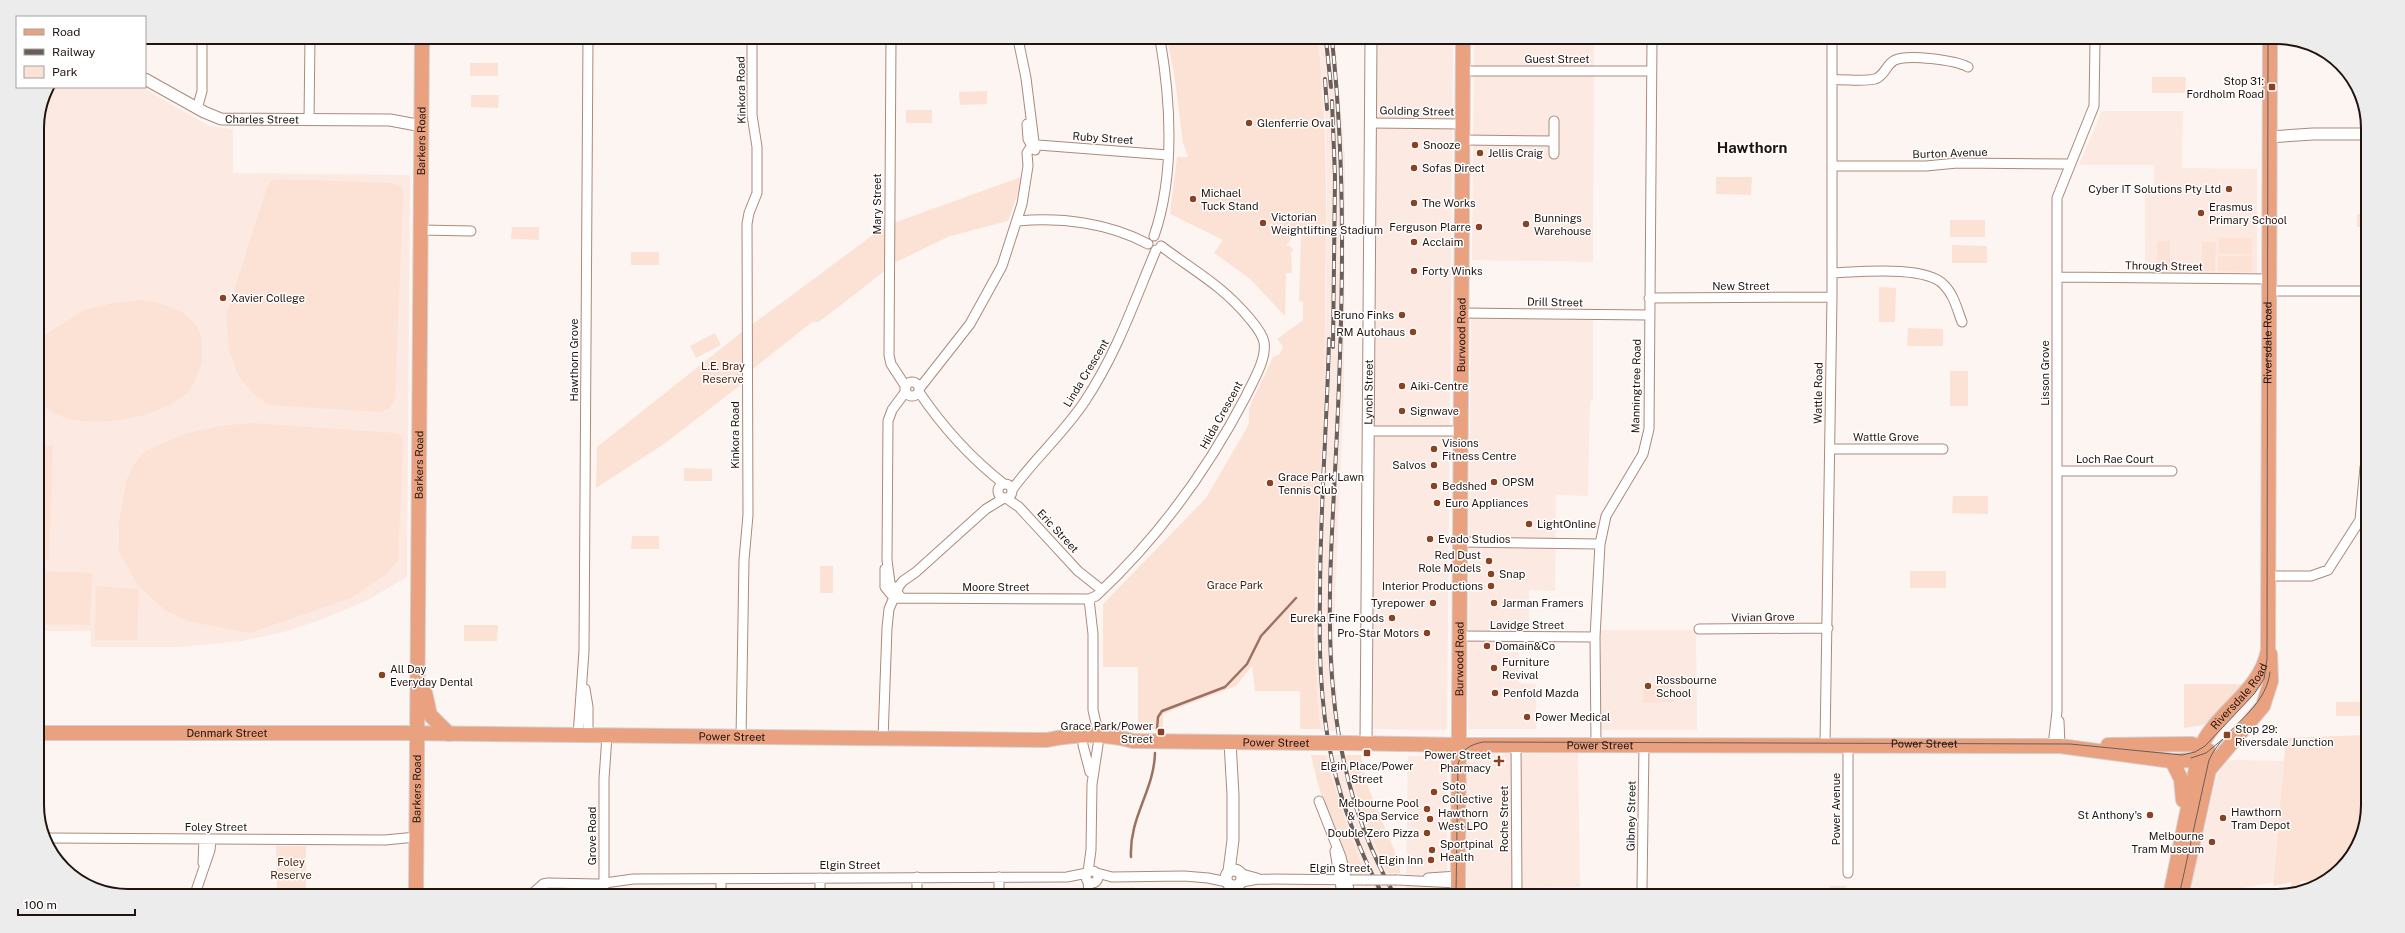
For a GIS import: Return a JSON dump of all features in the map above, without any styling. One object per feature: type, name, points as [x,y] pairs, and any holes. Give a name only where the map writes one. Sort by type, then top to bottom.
[{"type":"main road","name":"Barkers Road","points":[[416,889],[422,44]]},
{"type":"main road","name":"Burwood Road","points":[[1458,884],[1463,44]]},
{"type":"main road","name":"Riversdale Road","points":[[2183,889],[2210,767],[2263,706],[2271,681],[2269,643],[2270,44]]},
{"type":"main road","name":"Riversdale Road","points":[[2182,836],[2196,761],[2201,746],[2209,732],[2262,670],[2269,643]]},
{"type":"main road","points":[[418,661],[430,715],[449,734]]},
{"type":"main road","name":"Denmark Street","points":[[44,733],[418,734]]},
{"type":"main road","name":"Power Street","points":[[418,734],[1047,740],[1066,744],[1084,740],[1099,740],[1115,745],[1133,741],[1458,745],[1596,744],[2060,746],[2184,744],[2201,746]]},
{"type":"main road","name":"Power Street","points":[[2060,746],[2172,761],[2216,759]]},
{"type":"main road","points":[[2201,746],[2216,759]]},
{"type":"main road","points":[[2171,889],[2182,836],[2182,782],[2172,761]]},
{"type":"street","points":[[197,108],[202,91],[202,44]]},
{"type":"street","points":[[309,120],[310,44]]},
{"type":"street","name":"Hawthorn Grove","points":[[588,44],[583,682],[594,736]]},
{"type":"street","name":"Kinkora Road","points":[[741,738],[744,560],[748,515],[747,224],[749,213],[757,193],[758,156],[752,115],[752,44]]},
{"type":"street","name":"Mary Street","points":[[891,44],[889,356],[893,368],[912,389]]},
{"type":"street","points":[[886,739],[887,628],[889,609],[895,594],[884,581],[887,560],[888,421],[894,407],[935,367],[981,308],[1002,266],[1018,221],[1028,166],[1034,146],[1026,78],[1019,44]]},
{"type":"street","name":"Linda Crescent","points":[[895,594],[907,585],[916,572],[1024,474],[1062,432],[1101,376],[1123,333],[1148,271],[1160,218],[1168,155],[1167,92],[1161,44]]},
{"type":"street","name":"Lynch Street","points":[[1366,744],[1371,44]]},
{"type":"street","name":"Manningtree Road","points":[[1596,744],[1595,637],[1600,544],[1606,516],[1643,454],[1649,429],[1652,44]]},
{"type":"street","name":"Wattle Road","points":[[1824,745],[1828,628],[1832,297],[1832,44]]},
{"type":"street","name":"Lisson Grove","points":[[2060,746],[2060,725],[2057,712],[2057,198],[2094,106],[2095,44]]},
{"type":"street","points":[[1832,80],[1874,79],[1881,76],[1893,62],[1900,59],[1937,59],[1957,63],[1968,68]]},
{"type":"street","name":"Guest Street","points":[[1463,71],[1651,71]]},
{"type":"street","name":"Charles Street","points":[[146,80],[197,108],[221,119],[390,120],[409,117],[422,108]]},
{"type":"street","name":"Charles Street","points":[[390,120],[422,126]]},
{"type":"street","points":[[1554,121],[1554,154]]},
{"type":"street","name":"Golding Street","points":[[1371,123],[1462,124]]},
{"type":"street","points":[[2269,133],[2361,134]]},
{"type":"street","points":[[1462,140],[1554,141]]},
{"type":"street","name":"Ruby Street","points":[[1034,146],[1168,155]]},
{"type":"street","name":"Burton Avenue","points":[[1832,166],[1926,166],[1957,163],[2070,164]]},
{"type":"street","name":"Hilda Crescent","points":[[1018,221],[1088,224],[1133,236],[1155,244],[1216,284],[1240,307],[1262,337],[1264,346],[1262,358],[1234,418],[1197,480],[1157,534],[1095,595]]},
{"type":"street","points":[[421,230],[471,231]]},
{"type":"street","points":[[1832,273],[1910,273],[1934,278],[1945,286],[1951,294],[1962,322]]},
{"type":"street","name":"Through Street","points":[[2058,277],[2269,285],[2361,291]]},
{"type":"street","name":"New Street","points":[[1650,298],[1832,297]]},
{"type":"street","name":"Drill Street","points":[[1461,313],[1649,316]]},
{"type":"street","name":"Eric Street","points":[[912,389],[1078,571],[1095,595]]},
{"type":"street","points":[[1368,431],[1460,431]]},
{"type":"street","name":"Wattle Grove","points":[[1830,449],[1943,448]]},
{"type":"street","name":"Loch Rae Court","points":[[2057,471],[2172,471]]},
{"type":"street","points":[[2269,576],[2311,576],[2328,570],[2360,520],[2361,511]]},
{"type":"street","points":[[1460,542],[1600,544]]},
{"type":"street","name":"Moore Street","points":[[895,594],[1095,595]]},
{"type":"street","points":[[1092,784],[1084,740],[1090,727],[1093,710],[1095,595]]},
{"type":"street","name":"Vivian Grove","points":[[1699,629],[1828,628]]},
{"type":"street","name":"Lavidge Street","points":[[1459,636],[1595,637]]},
{"type":"street","points":[[1093,710],[1099,740],[1092,784],[1091,850],[1094,889]]},
{"type":"street","name":"Grove Road","points":[[594,736],[604,779],[604,884]]},
{"type":"street","points":[[1233,742],[1234,881]]},
{"type":"street","name":"Roche Street","points":[[1516,744],[1517,889]]},
{"type":"street","name":"Gibney Street","points":[[1642,889],[1644,745]]},
{"type":"street","name":"Power Avenue","points":[[1848,745],[1848,873]]},
{"type":"street","points":[[1320,801],[1334,842],[1341,857],[1342,889]]},
{"type":"street","name":"Foley Street","points":[[51,838],[416,840]]},
{"type":"street","points":[[197,889],[203,866],[210,850],[207,839]]},
{"type":"street","name":"Elgin Street","points":[[537,889],[543,884],[548,883],[604,884],[633,879],[1067,876],[1208,878],[1234,881],[1258,879],[1423,880],[1440,876],[1458,884]]},
{"type":"street","points":[[917,877],[917,889]]},
{"type":"street","points":[[999,877],[999,889]]},
{"type":"street","points":[[1090,889],[1092,877]]},
{"type":"street","points":[[820,878],[820,889]]},
{"type":"street","points":[[721,879],[721,889]]},
{"type":"street","points":[[1343,880],[1348,889]]},
{"type":"shaded area","points":[[1318,44],[1335,44],[1345,158],[1344,387],[1333,649],[1340,731],[1321,731],[1315,669],[1317,540],[1324,407],[1327,193],[1325,109]]},
{"type":"shaded area","points":[[1375,44],[1453,44],[1447,730],[1373,729]]},
{"type":"shaded area","points":[[1474,44],[1594,44],[1593,262],[1472,260]]},
{"type":"shaded area","name":"Xavier College","points":[[55,88],[144,88],[209,126],[233,129],[233,173],[410,175],[407,577],[368,600],[323,619],[284,632],[242,641],[180,647],[91,647],[90,631],[44,631],[44,128],[47,107],[50,96]]},
{"type":"shaded area","name":"Erasmus Primary School","points":[[2102,111],[2183,111],[2182,168],[2257,169],[2257,275],[2145,273],[2145,188],[2154,188],[2154,165],[2079,165]]},
{"type":"shaded area","points":[[1471,307],[1593,309],[1593,400],[1590,401],[1588,496],[1556,495],[1555,591],[1529,590],[1529,633],[1518,633],[1519,683],[1536,684],[1536,729],[1468,729]]},
{"type":"shaded area","name":"Rossbourne School","points":[[1600,630],[1696,630],[1697,730],[1600,730]]},
{"type":"shaded area","points":[[1474,752],[1578,753],[1580,887],[1467,889],[1466,763]]},
{"type":"shaded area","points":[[1325,755],[1346,755],[1362,812],[1387,873],[1365,874],[1346,823]]},
{"type":"shaded area","points":[[1408,756],[1447,756],[1447,889],[1407,889]]},
{"type":"shaded area","points":[[2231,760],[2284,761],[2273,882],[2239,889],[2190,889],[2217,776],[2222,767]]},
{"type":"shaded area","points":[[1373,886],[1395,886],[1396,889],[1374,889]]},
{"type":"green space","name":"Grace Park","points":[[1168,44],[1318,44],[1325,134],[1326,198],[1324,407],[1315,608],[1315,649],[1321,729],[1300,729],[1300,691],[1255,691],[1252,666],[1236,686],[1163,714],[1163,729],[1138,729],[1138,667],[1103,667],[1103,604],[1206,498],[1249,424],[1249,408],[1273,357],[1280,354],[1283,346],[1277,339],[1303,320],[1303,302],[1299,301],[1301,237],[1297,231],[1286,246],[1290,246],[1294,251],[1291,252],[1292,273],[1286,273],[1285,316],[1249,278],[1214,253],[1223,240],[1170,214],[1177,157],[1188,157],[1183,143],[1174,73]]},
{"type":"green space","points":[[470,63],[498,63],[498,76],[470,76]]},
{"type":"green space","points":[[2152,77],[2186,77],[2185,93],[2152,93]]},
{"type":"green space","points":[[987,91],[987,104],[960,105],[959,92]]},
{"type":"green space","points":[[471,95],[499,95],[498,108],[471,107]]},
{"type":"green space","points":[[906,110],[932,110],[932,123],[906,123]]},
{"type":"green space","name":"L.E. Bray Reserve","points":[[1024,176],[1008,221],[950,236],[896,262],[819,322],[812,322],[753,369],[742,384],[664,444],[596,488],[597,447],[742,332],[885,226]]},
{"type":"green space","points":[[1716,177],[1752,177],[1751,195],[1716,194]]},
{"type":"green space","points":[[275,179],[392,183],[401,186],[403,193],[395,398],[390,408],[380,412],[269,405],[256,396],[239,377],[229,349],[226,316],[265,193],[270,182]]},
{"type":"green space","points":[[2357,214],[2361,214],[2361,227],[2357,227]]},
{"type":"green space","points":[[1950,220],[1985,220],[1985,237],[1950,237]]},
{"type":"green space","points":[[512,227],[539,227],[539,240],[511,239]]},
{"type":"green space","points":[[2219,238],[2252,238],[2252,254],[2219,254]]},
{"type":"green space","points":[[2157,241],[2170,241],[2170,270],[2157,270]]},
{"type":"green space","points":[[2202,242],[2216,242],[2215,271],[2202,271]]},
{"type":"green space","points":[[1952,245],[1987,246],[1987,263],[1952,263]]},
{"type":"green space","points":[[631,252],[659,252],[659,265],[631,265]]},
{"type":"green space","points":[[2218,256],[2252,256],[2252,272],[2218,271]]},
{"type":"green space","points":[[1879,287],[1896,288],[1895,322],[1879,322]]},
{"type":"green space","points":[[141,300],[163,304],[183,313],[191,319],[197,327],[201,337],[202,357],[200,368],[191,389],[175,402],[162,409],[147,414],[114,421],[98,422],[65,418],[44,406],[44,336],[84,310],[114,303]]},
{"type":"green space","points":[[1908,328],[1943,329],[1943,346],[1907,346]]},
{"type":"green space","points":[[715,333],[721,345],[696,358],[690,346]]},
{"type":"green space","points":[[1950,371],[1968,371],[1968,406],[1950,406]]},
{"type":"green space","points":[[251,423],[396,433],[402,437],[403,445],[398,560],[385,575],[351,598],[250,633],[187,621],[165,610],[139,587],[119,551],[119,523],[127,479],[135,463],[146,451],[184,434],[220,426]]},
{"type":"green space","points":[[44,445],[53,445],[49,560],[44,560]]},
{"type":"green space","points":[[684,468],[712,469],[712,481],[684,481]]},
{"type":"green space","points":[[1953,496],[1988,496],[1988,514],[1952,513]]},
{"type":"green space","points":[[632,536],[659,536],[659,549],[631,549]]},
{"type":"green space","points":[[820,566],[833,566],[833,593],[820,593]]},
{"type":"green space","points":[[44,571],[92,573],[90,625],[44,624]]},
{"type":"green space","points":[[1910,571],[1946,571],[1946,588],[1910,588]]},
{"type":"green space","points":[[96,586],[139,589],[137,640],[95,640]]},
{"type":"green space","points":[[464,625],[498,625],[497,641],[464,641]]},
{"type":"green space","points":[[2184,684],[2243,684],[2204,725],[2184,728]]},
{"type":"green space","points":[[1643,685],[1674,685],[1674,702],[1643,703]]},
{"type":"green space","points":[[2336,702],[2361,702],[2361,716],[2336,716]]},
{"type":"green space","points":[[2361,735],[2361,810],[2357,832],[2344,856],[2332,868],[2310,882],[2301,881],[2299,886],[2291,887],[2291,882],[2273,886],[2286,738]]},
{"type":"green space","points":[[1311,755],[1325,755],[1346,823],[1365,874],[1356,874],[1348,862],[1334,833],[1318,785]]},
{"type":"green space","points":[[1346,755],[1361,755],[1366,782],[1400,864],[1400,873],[1387,873],[1362,812]]},
{"type":"green space","name":"Foley Reserve","points":[[276,846],[306,846],[306,889],[277,889]]},
{"type":"green space","points":[[1830,886],[1846,886],[1846,889],[1830,889]]},
{"type":"waterway","points":[[1157,729],[1158,717],[1162,711],[1225,687],[1247,664],[1261,636],[1296,598]]},
{"type":"waterway","points":[[1131,857],[1131,843],[1134,829],[1151,780],[1155,753]]},
{"type":"tram line","points":[[1456,889],[1458,764],[1467,748],[1483,742],[2070,744],[2182,755],[2195,752],[2205,746],[2254,694],[2264,679],[2267,659],[2268,44]]},
{"type":"tram line","points":[[2181,889],[2209,760],[2224,738],[2253,708],[2261,697],[2267,685],[2270,672]]},
{"type":"tram line","points":[[2191,758],[2206,753],[2223,739]]},
{"type":"railway","points":[[1326,44],[1331,87]]},
{"type":"railway","points":[[1332,44],[1340,137],[1342,284],[1331,551],[1331,668],[1337,725],[1349,782],[1367,838],[1392,889]]},
{"type":"railway","points":[[1325,79],[1327,109]]},
{"type":"railway","points":[[1332,101],[1335,177],[1333,347]]},
{"type":"railway","points":[[1329,339],[1320,564],[1322,696],[1331,755],[1345,809],[1358,844],[1380,889]]},
{"type":"place","name":"Stop 31: Fordholm Road","points":[[2272,87]]},
{"type":"place","name":"Glenferrie Oval","points":[[1249,123]]},
{"type":"place","name":"Snooze","points":[[1415,145]]},
{"type":"place","name":"Jellis Craig","points":[[1480,153]]},
{"type":"place","name":"Sofas Direct","points":[[1414,168]]},
{"type":"place","name":"Cyber IT Solutions Pty Ltd","points":[[2229,189]]},
{"type":"place","name":"Michael Tuck Stand","points":[[1193,199]]},
{"type":"place","name":"The Works","points":[[1414,203]]},
{"type":"place","name":"Erasmus Primary School","points":[[2201,213]]},
{"type":"place","name":"Victorian Weightlifting Stadium","points":[[1263,223]]},
{"type":"place","name":"Bunnings Warehouse","points":[[1526,224]]},
{"type":"place","name":"Ferguson Plarre","points":[[1479,227]]},
{"type":"place","name":"Acclaim","points":[[1414,242]]},
{"type":"place","name":"Forty Winks","points":[[1414,271]]},
{"type":"place","name":"Xavier College","points":[[223,298]]},
{"type":"place","name":"Bruno Finks","points":[[1402,315]]},
{"type":"place","name":"RM Autohaus","points":[[1413,332]]},
{"type":"place","name":"Aiki-Centre","points":[[1402,386]]},
{"type":"place","name":"Signwave","points":[[1402,411]]},
{"type":"place","name":"Visions Fitness Centre","points":[[1434,449]]},
{"type":"place","name":"Salvos","points":[[1434,465]]},
{"type":"place","name":"OPSM","points":[[1494,482]]},
{"type":"place","name":"Grace Park Lawn Tennis Club","points":[[1270,483]]},
{"type":"place","name":"Bedshed","points":[[1434,486]]},
{"type":"place","name":"Euro Appliances","points":[[1437,503]]},
{"type":"place","name":"LightOnline","points":[[1529,524]]},
{"type":"place","name":"Evado Studios","points":[[1430,539]]},
{"type":"place","name":"Red Dust Role Models","points":[[1489,561]]},
{"type":"place","name":"Snap","points":[[1491,574]]},
{"type":"place","name":"Interior Productions","points":[[1491,586]]},
{"type":"place","name":"Tyrepower","points":[[1433,603]]},
{"type":"place","name":"Jarman Framers","points":[[1494,603]]},
{"type":"place","name":"Eureka Fine Foods","points":[[1392,618]]},
{"type":"place","name":"Pro-Star Motors","points":[[1427,633]]},
{"type":"place","name":"Domain&Co","points":[[1487,646]]},
{"type":"place","name":"Furniture Revival","points":[[1494,668]]},
{"type":"place","name":"All Day Everyday Dental","points":[[382,675]]},
{"type":"place","name":"Rossbourne School","points":[[1648,686]]},
{"type":"place","name":"Penfold Mazda","points":[[1495,693]]},
{"type":"place","name":"Power Medical","points":[[1527,717]]},
{"type":"place","name":"Grace Park/Power Street","points":[[1161,732]]},
{"type":"place","name":"Stop 29: Riversdale Junction","points":[[2227,735]]},
{"type":"place","name":"Elgin Place/Power Street","points":[[1367,753]]},
{"type":"place","name":"Power Street Pharmacy","points":[[1499,761]]},
{"type":"place","name":"Soto Collective","points":[[1434,792]]},
{"type":"place","name":"Melbourne Pool & Spa Service","points":[[1427,809]]},
{"type":"place","name":"St Anthony's","points":[[2150,815]]},
{"type":"place","name":"Hawthorn Tram Depot","points":[[2223,818]]},
{"type":"place","name":"Hawthorn West LPO","points":[[1430,819]]},
{"type":"place","name":"Double Zero Pizza","points":[[1427,833]]},
{"type":"place","name":"Melbourne Tram Museum","points":[[2212,842]]},
{"type":"place","name":"Sportpinal Health","points":[[1432,850]]},
{"type":"place","name":"Elgin Inn","points":[[1431,860]]},
{"type":"district","name":"Hawthorn","points":[[1752,147]]}]
